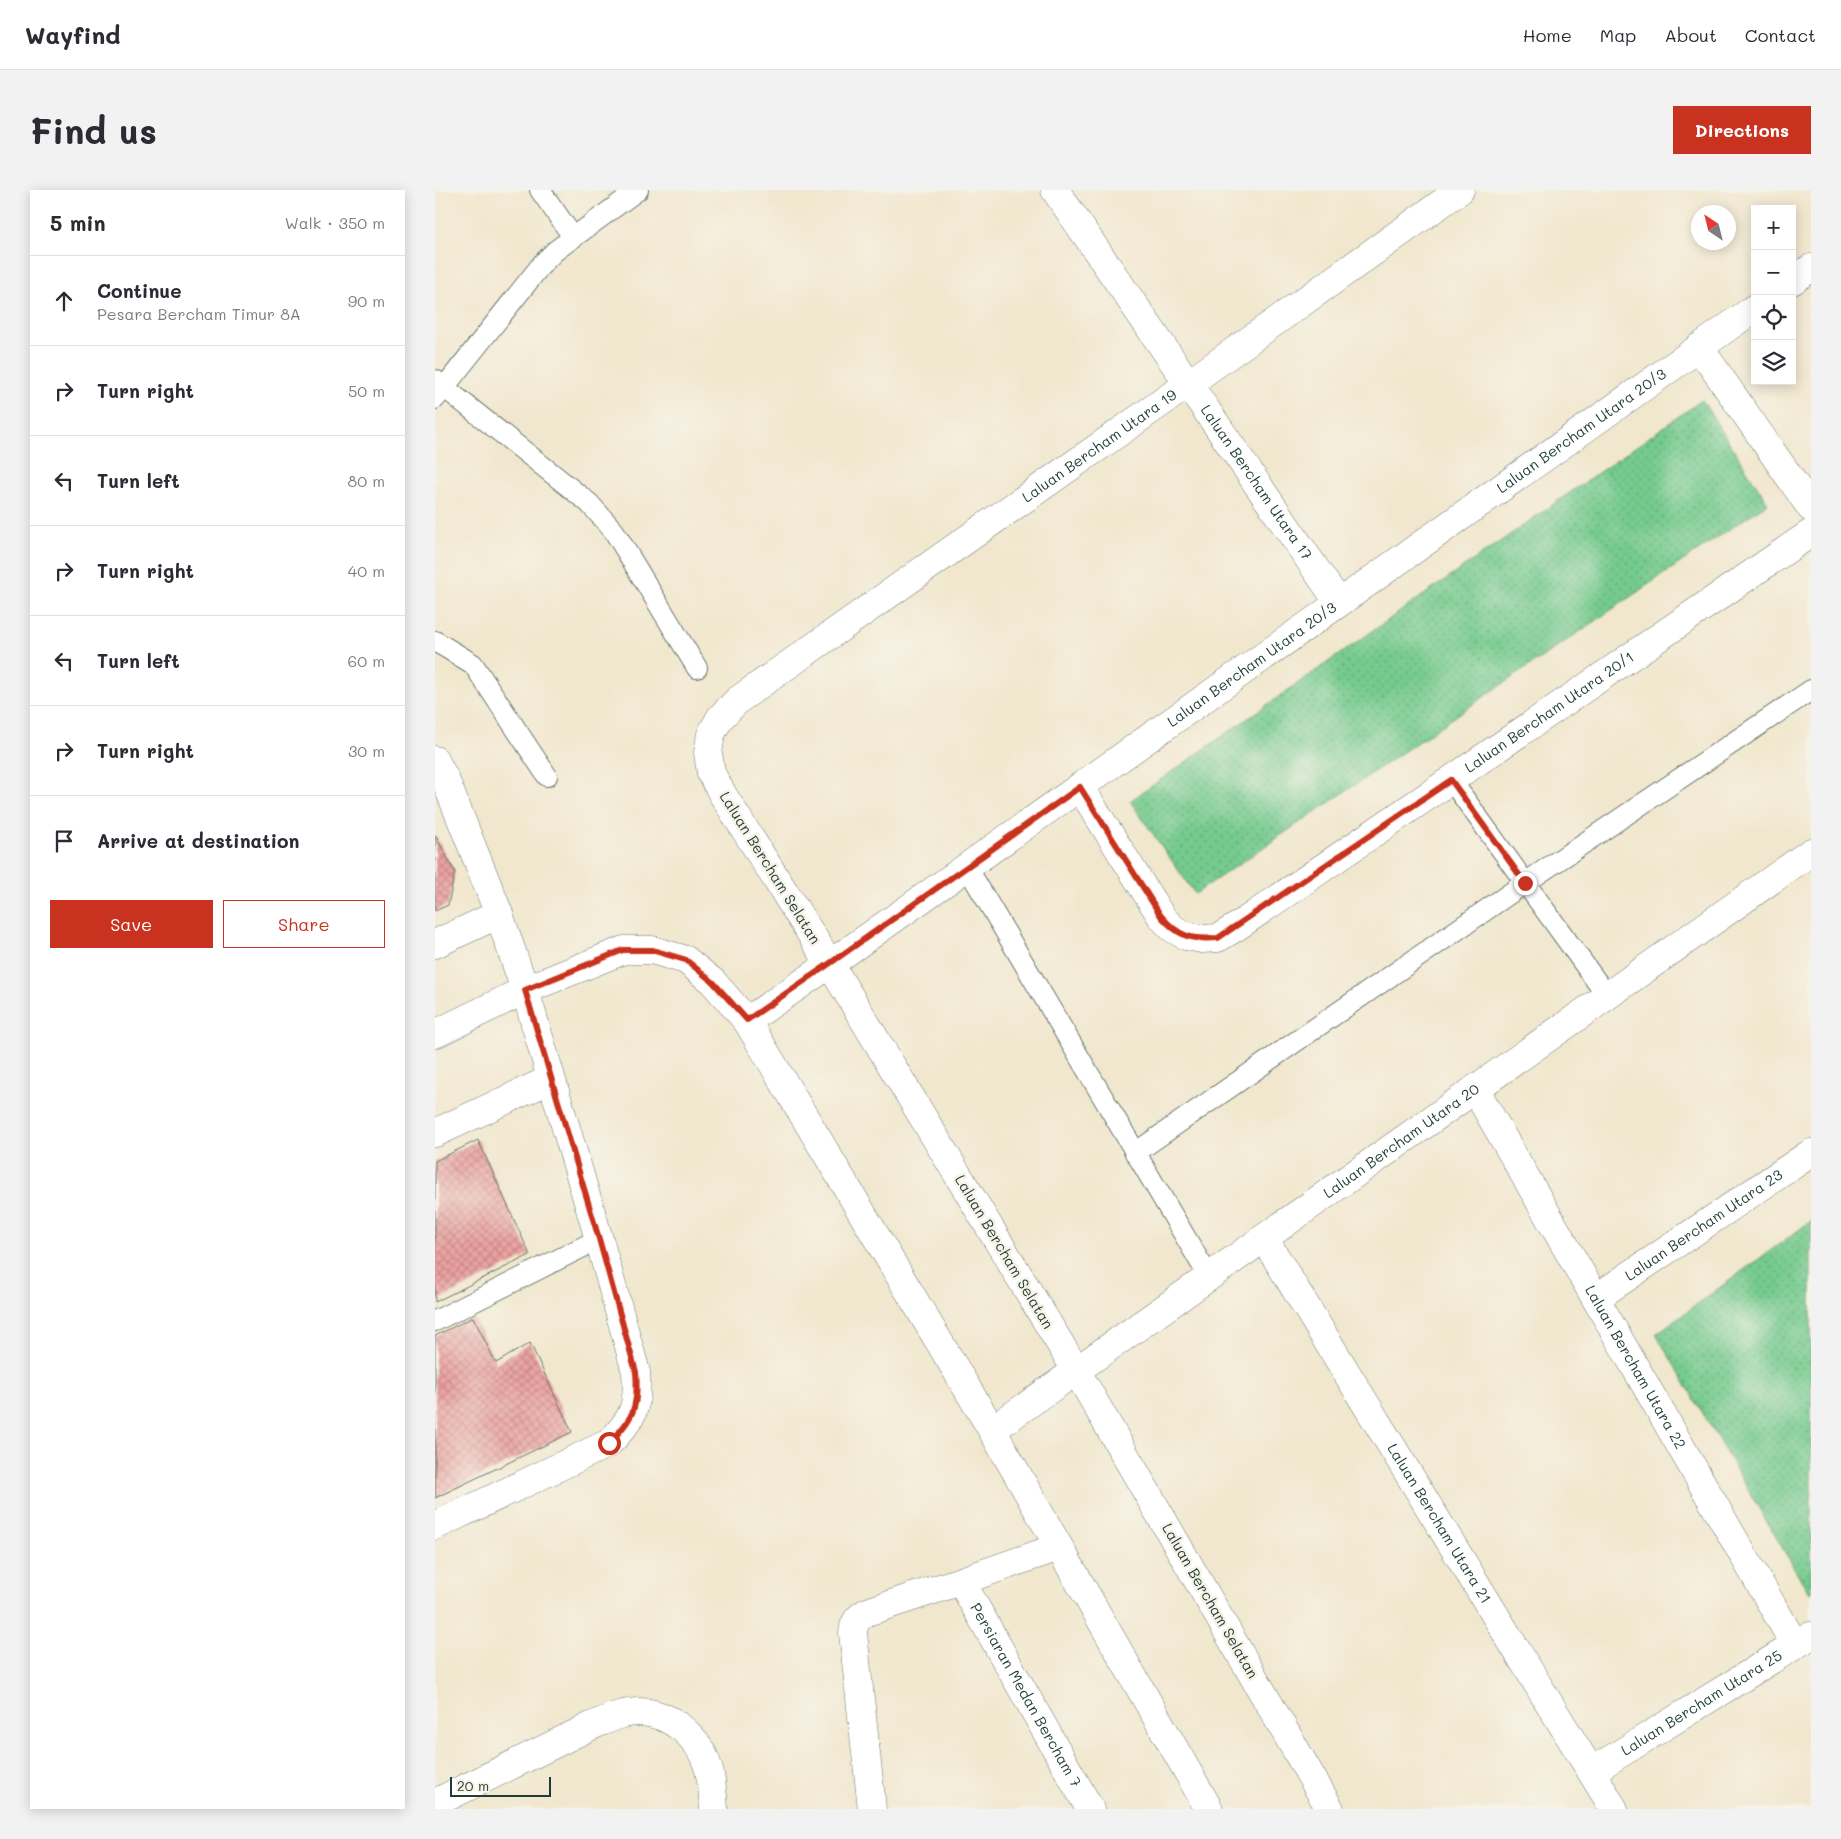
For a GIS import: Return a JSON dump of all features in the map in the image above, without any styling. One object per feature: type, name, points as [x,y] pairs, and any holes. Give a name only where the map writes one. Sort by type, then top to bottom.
[{"type":"street","name":"Laluan Bercham Utara 17","points":[[1055,190],[1339,603]]},
{"type":"street","name":"Laluan Bercham Utara 19","points":[[739,700],[1460,190]]},
{"type":"street","points":[[1796,278],[1811,268]]},
{"type":"street","name":"Laluan Bercham Utara 20/3","points":[[747,1020],[967,867],[1751,311]]},
{"type":"street","points":[[1699,347],[1811,508]]},
{"type":"street","name":"Laluan Bercham Utara 20/1","points":[[1080,787],[1161,916],[1172,928],[1186,936],[1202,939],[1218,938],[1811,532]]},
{"type":"street","name":"Laluan Bercham Selatan","points":[[739,700],[719,718],[711,734],[708,753],[711,773],[1076,1370],[1331,1809]]},
{"type":"street","points":[[435,760],[445,779],[499,914],[525,990],[599,1239],[636,1372],[638,1392],[634,1410],[625,1427],[609,1443],[435,1526]]},
{"type":"street","name":"Laluan Bercham Utara 20","points":[[992,1430],[1811,852]]},
{"type":"street","points":[[435,944],[499,914]]},
{"type":"street","points":[[435,1034],[525,990],[623,950],[652,950],[686,960],[713,982],[747,1020],[992,1430],[1209,1809]]},
{"type":"street","points":[[435,1134],[551,1079]]},
{"type":"street","name":"Laluan Bercham Utara 22","points":[[1475,1089],[1596,1298],[1803,1640]]},
{"type":"street","name":"Laluan Bercham Utara 23","points":[[1596,1298],[1811,1153]]},
{"type":"street","name":"Laluan Bercham Utara 21","points":[[1264,1238],[1614,1809]]},
{"type":"street","points":[[872,1809],[853,1633],[854,1624],[859,1616],[1059,1547]]},
{"type":"street","name":"Persiaran Medan Bercham 7","points":[[961,1581],[1090,1809]]},
{"type":"street","name":"Laluan Bercham Utara 25","points":[[1592,1771],[1803,1640]]},
{"type":"street","points":[[435,1803],[591,1726],[618,1715],[639,1712],[666,1718],[681,1727],[693,1739],[703,1754],[708,1768],[714,1809]]},
{"type":"lane","points":[[540,190],[573,237]]},
{"type":"lane","points":[[638,190],[555,251],[542,264],[438,389],[589,503],[614,531],[697,668]]},
{"type":"lane","points":[[435,641],[473,664],[547,776]]},
{"type":"lane","points":[[1135,1153],[1525,883],[1811,690]]},
{"type":"lane","points":[[1451,780],[1607,996]]},
{"type":"lane","points":[[967,867],[1209,1276]]},
{"type":"lane","points":[[435,1321],[599,1239]]},
{"type":"green space","points":[[1702,400],[1768,503],[1195,894],[1130,801]]},
{"type":"green space","points":[[1811,1221],[1811,1592],[1809,1593],[1656,1334]]},
{"type":"building","points":[[435,835],[455,872],[448,905],[435,911]]},
{"type":"building","points":[[478,1140],[530,1255],[435,1302],[435,1161]]},
{"type":"building","points":[[473,1317],[496,1363],[530,1343],[572,1432],[435,1498],[435,1336]]},
{"type":"route","points":[[609,1443],[625,1427],[634,1410],[638,1392],[636,1372],[599,1239],[525,990],[623,950],[652,950],[686,960],[713,982],[747,1020],[1080,787],[1161,916],[1172,928],[1186,936],[1202,939],[1218,938],[1451,780],[1525,883]]}]
